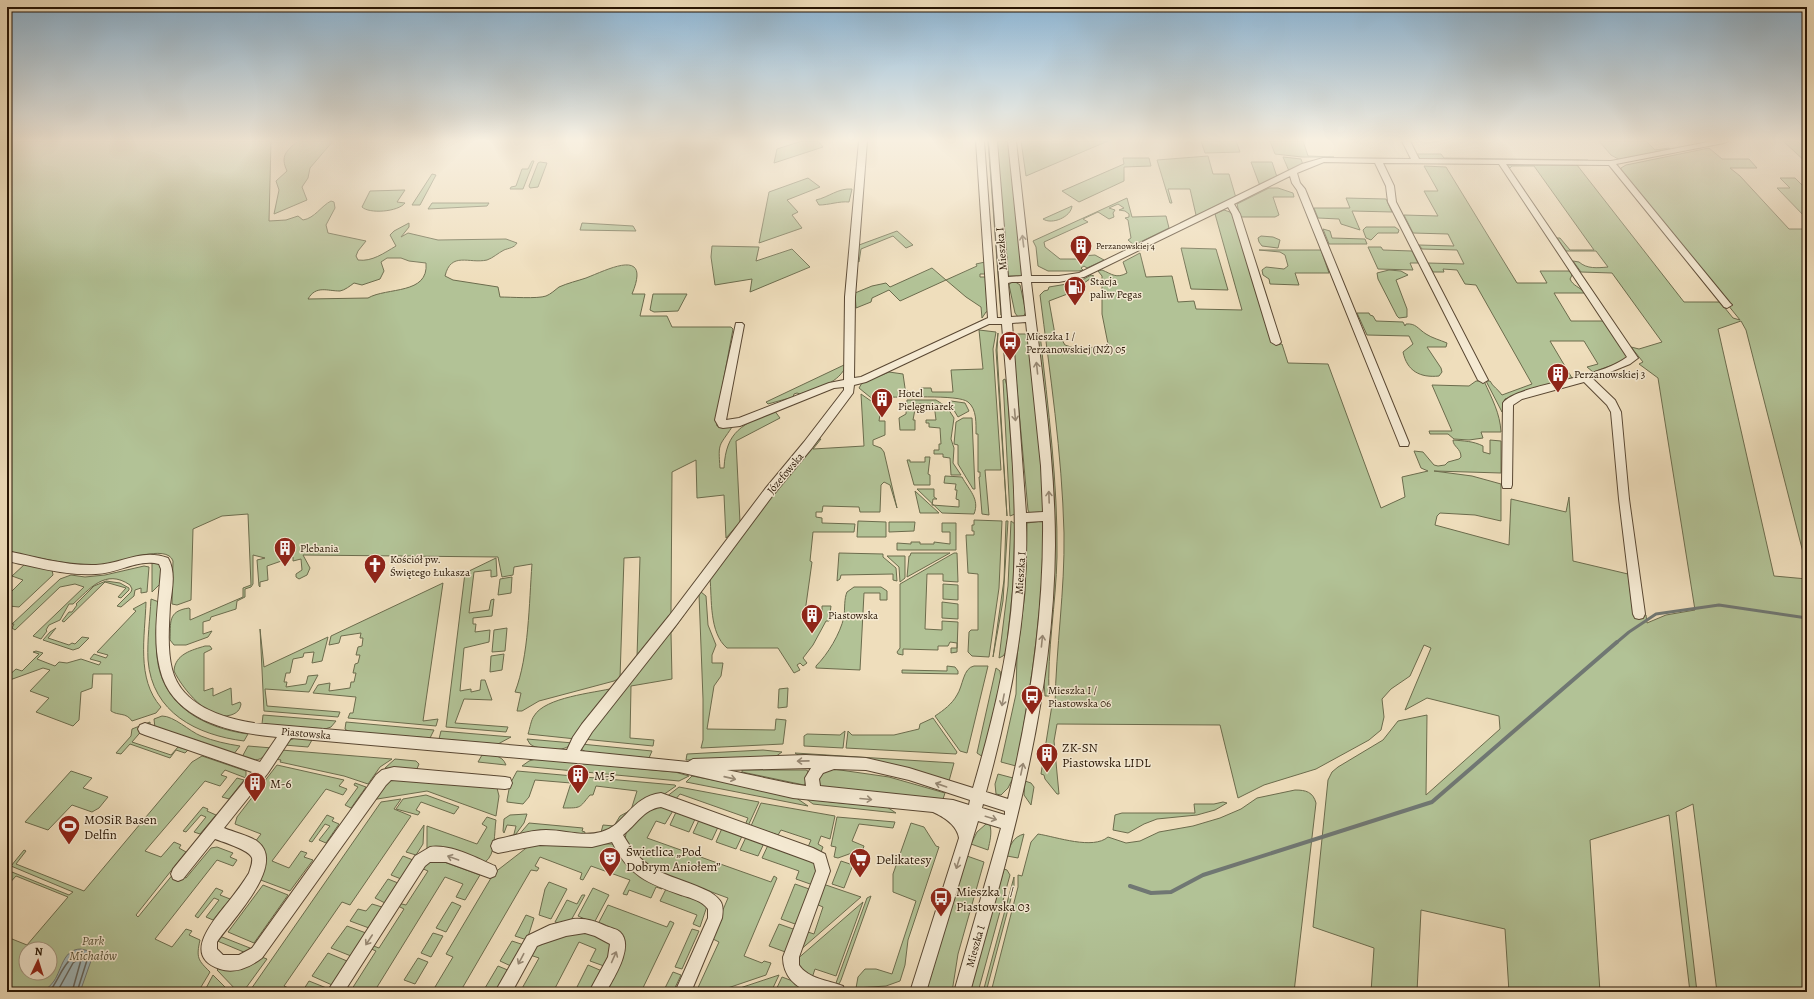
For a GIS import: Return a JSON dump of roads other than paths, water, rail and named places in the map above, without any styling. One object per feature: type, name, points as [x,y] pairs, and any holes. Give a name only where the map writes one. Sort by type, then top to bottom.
[{"type":"street","name":"Józefowska","points":[[571,756],[578,741],[587,728],[673,620],[769,492],[808,445],[847,394],[850,382],[850,297],[859,188]]},
{"type":"street","points":[[983,188],[993,320]]},
{"type":"street","name":"Mieszka I","points":[[918,992],[974,812],[1001,709],[1010,662],[1018,597],[1022,518],[1020,480],[996,188]]},
{"type":"street","name":"Mieszka I","points":[[962,992],[1009,823],[1028,739],[1040,664],[1048,578],[1049,514],[1046,466],[1017,188]]},
{"type":"street","points":[[1004,282],[1011,279],[1065,279],[1082,275],[1263,188]]},
{"type":"street","points":[[1299,188],[1304,196],[1404,443]]},
{"type":"street","points":[[1390,188],[1392,202],[1483,380]]},
{"type":"street","points":[[1507,485],[1508,403],[1519,396],[1586,378],[1628,362],[1633,358],[1632,354],[1518,188]]},
{"type":"street","points":[[1631,188],[1727,305]]},
{"type":"street","points":[[1230,204],[1236,214],[1276,342]]},
{"type":"street","points":[[739,325],[720,416],[720,420],[723,424],[740,422],[833,385],[863,380],[971,328],[993,320],[1024,320],[1031,317]]},
{"type":"street","points":[[1586,378],[1611,403],[1616,412],[1624,499],[1639,614]]},
{"type":"street","points":[[1022,518],[1042,517],[1049,514]]},
{"type":"street","name":"Piastowska","points":[[7,556],[67,567],[100,570],[151,558],[164,560],[167,569],[164,651],[167,671],[173,686],[183,698],[192,707],[217,721],[243,727],[288,732],[679,766],[786,790],[827,796],[953,807],[1009,823]]},
{"type":"street","points":[[145,729],[263,769]]},
{"type":"street","points":[[178,874],[263,769],[288,732]]},
{"type":"street","name":"Piastowska","points":[[679,766],[787,761],[842,761],[882,767],[1013,807]]},
{"type":"street","name":"Piastowska","points":[[827,796],[814,790],[812,782],[814,774],[816,770],[824,765],[842,761]]},
{"type":"street","points":[[213,831],[253,847],[261,857],[260,866],[254,879],[215,930],[210,942],[209,952],[214,958],[235,964],[249,959],[257,953],[381,780],[387,775],[394,773],[505,783]]},
{"type":"street","points":[[498,846],[547,837],[594,841],[606,838],[615,833],[647,803],[654,800],[661,800],[817,856],[822,863],[822,875],[791,957],[790,967],[794,974],[800,978],[837,992]]},
{"type":"street","name":"Piastowska","points":[[932,805],[948,812],[955,818],[965,832],[966,839]]},
{"type":"street","points":[[615,833],[623,848],[643,872],[653,878],[709,899],[716,907],[715,918],[683,992]]},
{"type":"street","points":[[335,992],[420,861],[426,856],[443,854],[490,871]]},
{"type":"street","points":[[503,992],[531,942],[543,936],[577,926],[584,926],[610,934],[618,942],[616,955],[597,992]]},
{"type":"water","points":[[81,949],[89,951],[92,954],[92,958],[80,992],[43,992],[54,981],[58,981],[58,974],[64,960],[70,952]]},
{"type":"waterway","points":[[1616,643],[1629,632],[1656,614],[1719,605],[1807,618]]},
{"type":"waterway","points":[[1130,886],[1151,893],[1171,892],[1203,875],[1432,802],[1617,642]]},
{"type":"place","name":"Perzanowskiej 4","points":[[1081,266]]},
{"type":"place","name":"Stacja paliw Pegas","points":[[1075,306]]},
{"type":"place","name":"Mieszka I / Perzanowskiej (NŻ) 05","points":[[1010,362]]},
{"type":"place","name":"Perzanowskiej 3","points":[[1558,394]]},
{"type":"place","name":"Hotel Pielęgniarek","points":[[882,418]]},
{"type":"place","name":"Plebania","points":[[285,568]]},
{"type":"place","name":"Kościół pw. Świętego Łukasza","points":[[375,584]]},
{"type":"place","name":"Piastowska","points":[[812,634]]},
{"type":"place","name":"Mieszka I / Piastowska 06","points":[[1032,716]]},
{"type":"place","name":"ZK-SN Piastowska LIDL","points":[[1047,774]]},
{"type":"place","name":"M-5","points":[[578,794]]},
{"type":"place","name":"M-6","points":[[255,802]]},
{"type":"place","name":"MOSiR Basen Delfin","points":[[69,846]]},
{"type":"place","name":"Świetlica „Pod Dobrym Aniołem”","points":[[610,878]]},
{"type":"place","name":"Delikatesy","points":[[860,878]]},
{"type":"place","name":"Mieszka I / Piastowska 03","points":[[941,918]]},
{"type":"park label","name":"Park Michałów","points":[[93,948]]}]
